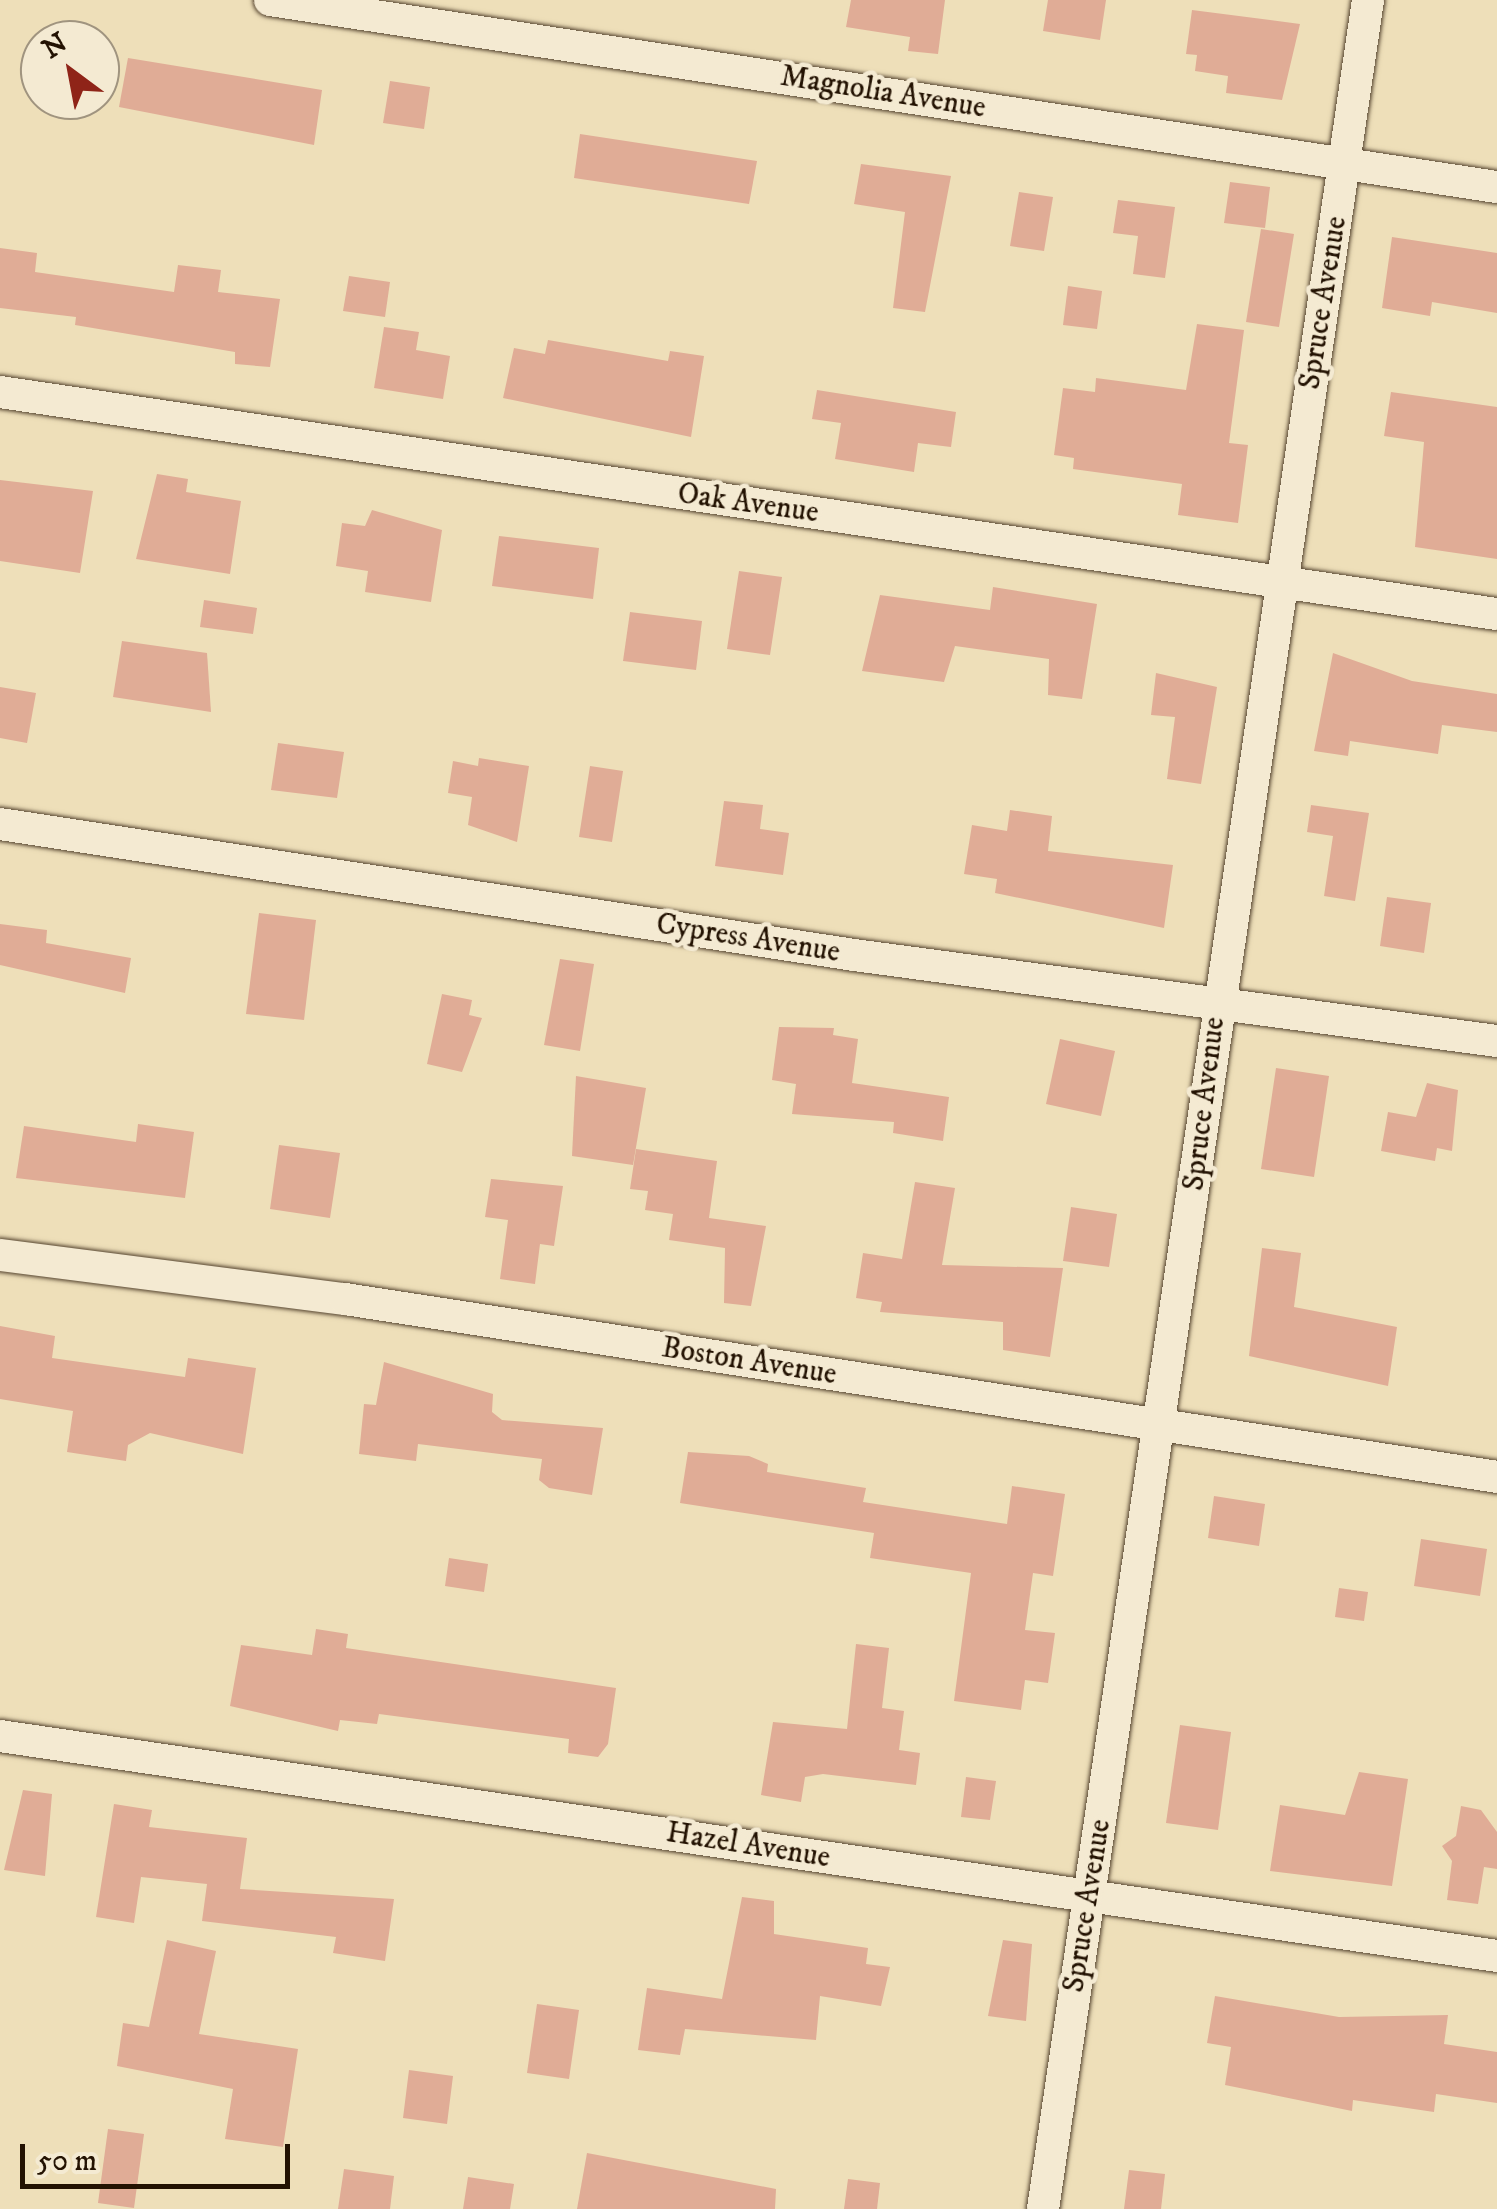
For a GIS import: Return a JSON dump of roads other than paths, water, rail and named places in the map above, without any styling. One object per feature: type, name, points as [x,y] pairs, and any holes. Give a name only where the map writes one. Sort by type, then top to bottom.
[{"type":"street","name":"Magnolia Avenue","points":[[270,0],[1497,187]]},
{"type":"street","name":"Spruce Avenue","points":[[1043,2209],[1159,1430],[1216,1005],[1368,0]]},
{"type":"street","name":"Oak Avenue","points":[[0,392],[1497,614]]},
{"type":"street","name":"Cypress Avenue","points":[[0,824],[1216,1005],[1497,1041]]},
{"type":"street","name":"Boston Avenue","points":[[0,1256],[345,1299],[1159,1430],[1497,1477]]},
{"type":"street","name":"Hazel Avenue","points":[[0,1736],[1088,1900],[1497,1956]]}]
